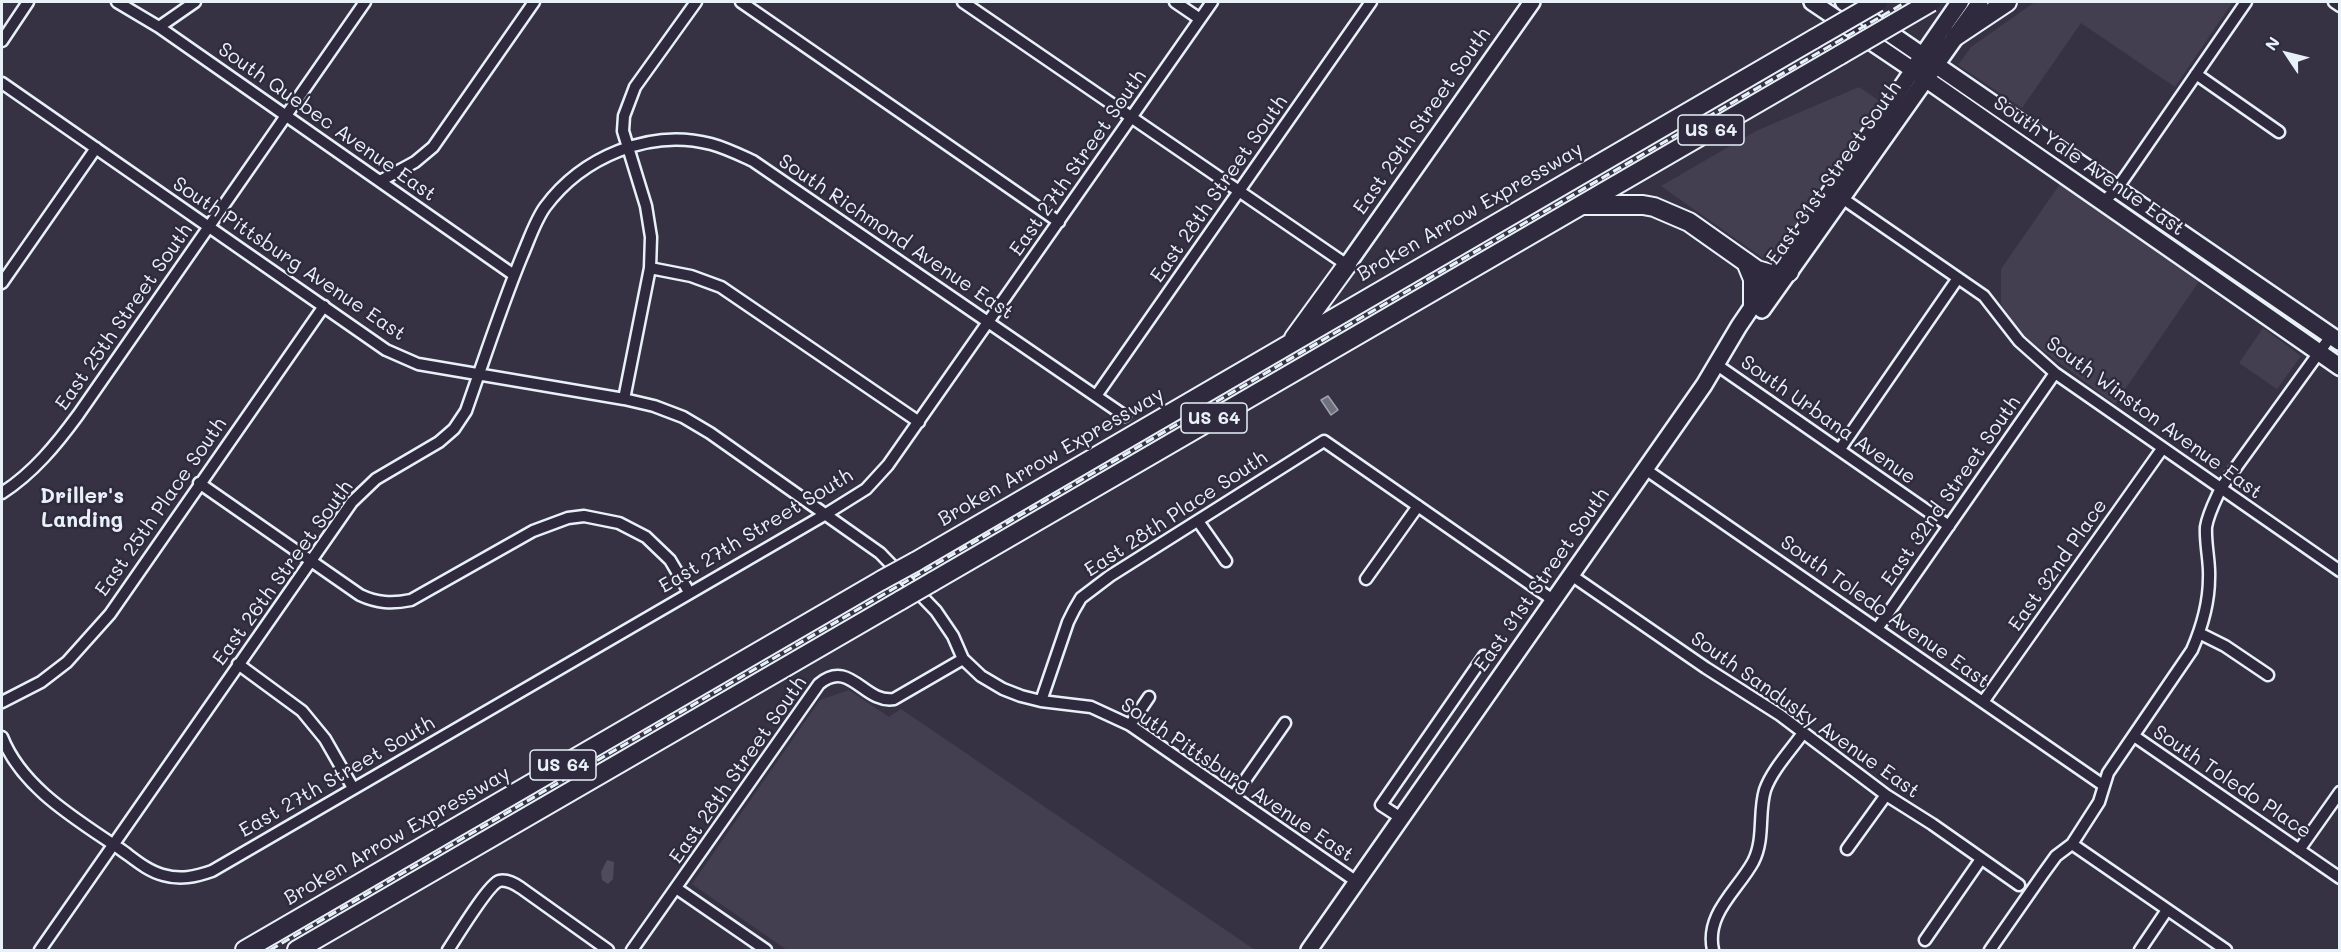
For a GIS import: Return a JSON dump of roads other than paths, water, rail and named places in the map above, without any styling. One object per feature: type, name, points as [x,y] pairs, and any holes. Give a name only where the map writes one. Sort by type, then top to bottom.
[{"type":"highway","name":"Broken Arrow Expressway","points":[[245,951],[1878,2]]},
{"type":"highway","name":"US 64","points":[[297,951],[1931,2]]},
{"type":"highway","points":[[1956,36],[2007,2]]},
{"type":"highway","points":[[1582,206],[1644,205],[1666,211],[1689,222],[1764,273],[1782,273]]},
{"type":"highway","points":[[1746,262],[1752,276],[1753,305]]},
{"type":"highway","points":[[1291,342],[1347,265]]},
{"type":"main road","name":"East 29th Street South","points":[[1347,265],[1532,2]]},
{"type":"main road","name":"South Yale Avenue East","points":[[1812,2],[1924,67],[2116,190],[2335,339]]},
{"type":"main road","name":"South Yale Avenue East","points":[[1844,2],[1924,67],[2103,202],[2340,367]]},
{"type":"main road","name":"East 31st Street South","points":[[1309,951],[1717,365],[1753,305],[1782,273],[1842,198],[1924,67],[1960,2]]},
{"type":"main road","name":"East 31st Street South","points":[[1717,365],[1747,331],[1782,273],[1924,67],[1956,36],[1980,2]]},
{"type":"street","points":[[2,41],[25,6],[40,2]]},
{"type":"street","name":"South Quebec Avenue East","points":[[117,2],[159,27],[514,275]]},
{"type":"street","points":[[159,27],[195,2]]},
{"type":"street","name":"East 25th Street South","points":[[2,494],[26,475],[59,440],[365,2]]},
{"type":"street","points":[[380,181],[415,162],[433,147],[534,2]]},
{"type":"street","points":[[624,399],[650,268],[650,222],[623,131],[624,116],[629,100],[696,2]]},
{"type":"street","points":[[741,2],[1059,222]]},
{"type":"street","points":[[963,2],[1347,265]]},
{"type":"street","points":[[1175,2],[1200,19]]},
{"type":"street","name":"East 27th Street South","points":[[2,737],[12,757],[46,796],[159,874],[189,878],[212,871],[826,514],[866,489],[888,465],[1212,2]]},
{"type":"street","name":"East 28th Street South","points":[[1096,396],[1371,2]]},
{"type":"street","points":[[2103,202],[2116,190],[2246,2]]},
{"type":"street","points":[[2334,2],[2340,6]]},
{"type":"street","points":[[2196,74],[2279,132]]},
{"type":"street","name":"South Pittsburg Avenue East","points":[[2,83],[398,356],[418,364],[624,399],[672,412],[691,422],[880,553],[936,611],[953,636],[963,659],[981,676],[1003,689],[1041,701],[1091,707],[1130,725],[1357,882]]},
{"type":"street","name":"South Richmond Avenue East","points":[[628,147],[684,140],[711,144],[753,161],[1125,416]]},
{"type":"street","name":"East 26th Street South","points":[[40,951],[336,523],[364,489],[384,474],[440,442],[454,429],[466,411],[514,275],[544,208],[585,168],[601,158],[628,147]]},
{"type":"street","points":[[2,283],[96,148]]},
{"type":"street","name":"South Winston Avenue East","points":[[1842,198],[1984,296],[2019,341],[2055,373],[2162,449],[2338,568]]},
{"type":"street","points":[[650,268],[691,276],[721,287],[919,422]]},
{"type":"street","points":[[1840,449],[1958,279]]},
{"type":"street","name":"East 25th Place South","points":[[2,702],[41,682],[67,662],[110,614],[324,306]]},
{"type":"street","points":[[1990,951],[2056,856],[2072,844],[2099,802],[2108,773],[2184,664],[2199,633],[2208,598],[2210,578],[2206,529],[2212,507],[2221,489],[2319,353],[2335,339]]},
{"type":"street","name":"South Urbana Avenue","points":[[1717,365],[1949,526]]},
{"type":"street","name":"East 32nd Street South","points":[[1877,629],[2055,373]]},
{"type":"street","name":"East 28th Place South","points":[[1041,701],[1068,622],[1081,598],[1110,576],[1324,441],[1418,506]]},
{"type":"street","name":"East 32nd Place","points":[[1983,702],[2162,449]]},
{"type":"street","name":"South Toledo Avenue East","points":[[1645,469],[2103,785]]},
{"type":"street","points":[[199,483],[370,600],[402,602],[423,594],[547,524],[585,516],[619,523],[646,537],[670,560],[689,592]]},
{"type":"street","points":[[1366,579],[1418,506],[1553,600]]},
{"type":"street","points":[[1198,521],[1226,561]]},
{"type":"street","name":"South Sandusky Avenue East","points":[[1571,575],[1706,668],[1780,715],[1886,795],[2019,885]]},
{"type":"street","points":[[2199,633],[2225,646],[2268,675]]},
{"type":"street","name":"East 31st Street South","points":[[1401,818],[1381,805],[1484,656]]},
{"type":"street","name":"East 28th Street South","points":[[632,951],[824,680],[835,676],[847,678],[878,698],[888,700],[902,696],[963,659]]},
{"type":"street","points":[[238,664],[302,711],[325,739],[353,788]]},
{"type":"street","points":[[1130,725],[1149,697]]},
{"type":"street","points":[[1234,796],[1285,723]]},
{"type":"street","points":[[1713,951],[1711,932],[1720,908],[1753,862],[1758,849],[1765,791],[1769,781],[1803,732]]},
{"type":"street","name":"South Toledo Place","points":[[2134,736],[2340,878]]},
{"type":"street","points":[[2299,850],[2340,792]]},
{"type":"street","points":[[1847,849],[1886,795]]},
{"type":"street","points":[[2072,844],[2226,951]]},
{"type":"street","points":[[1925,940],[1982,859]]},
{"type":"street","points":[[448,951],[488,891],[496,882],[502,881],[514,883],[608,951]]},
{"type":"street","points":[[676,888],[766,951]]},
{"type":"street","points":[[2140,951],[2167,910]]},
{"type":"water","points":[[1328,396],[1338,410],[1331,415],[1321,400]]},
{"type":"railway","points":[[270,950],[1906,2]]},
{"type":"district","name":"Driller's Landing","points":[[82,509]]}]
